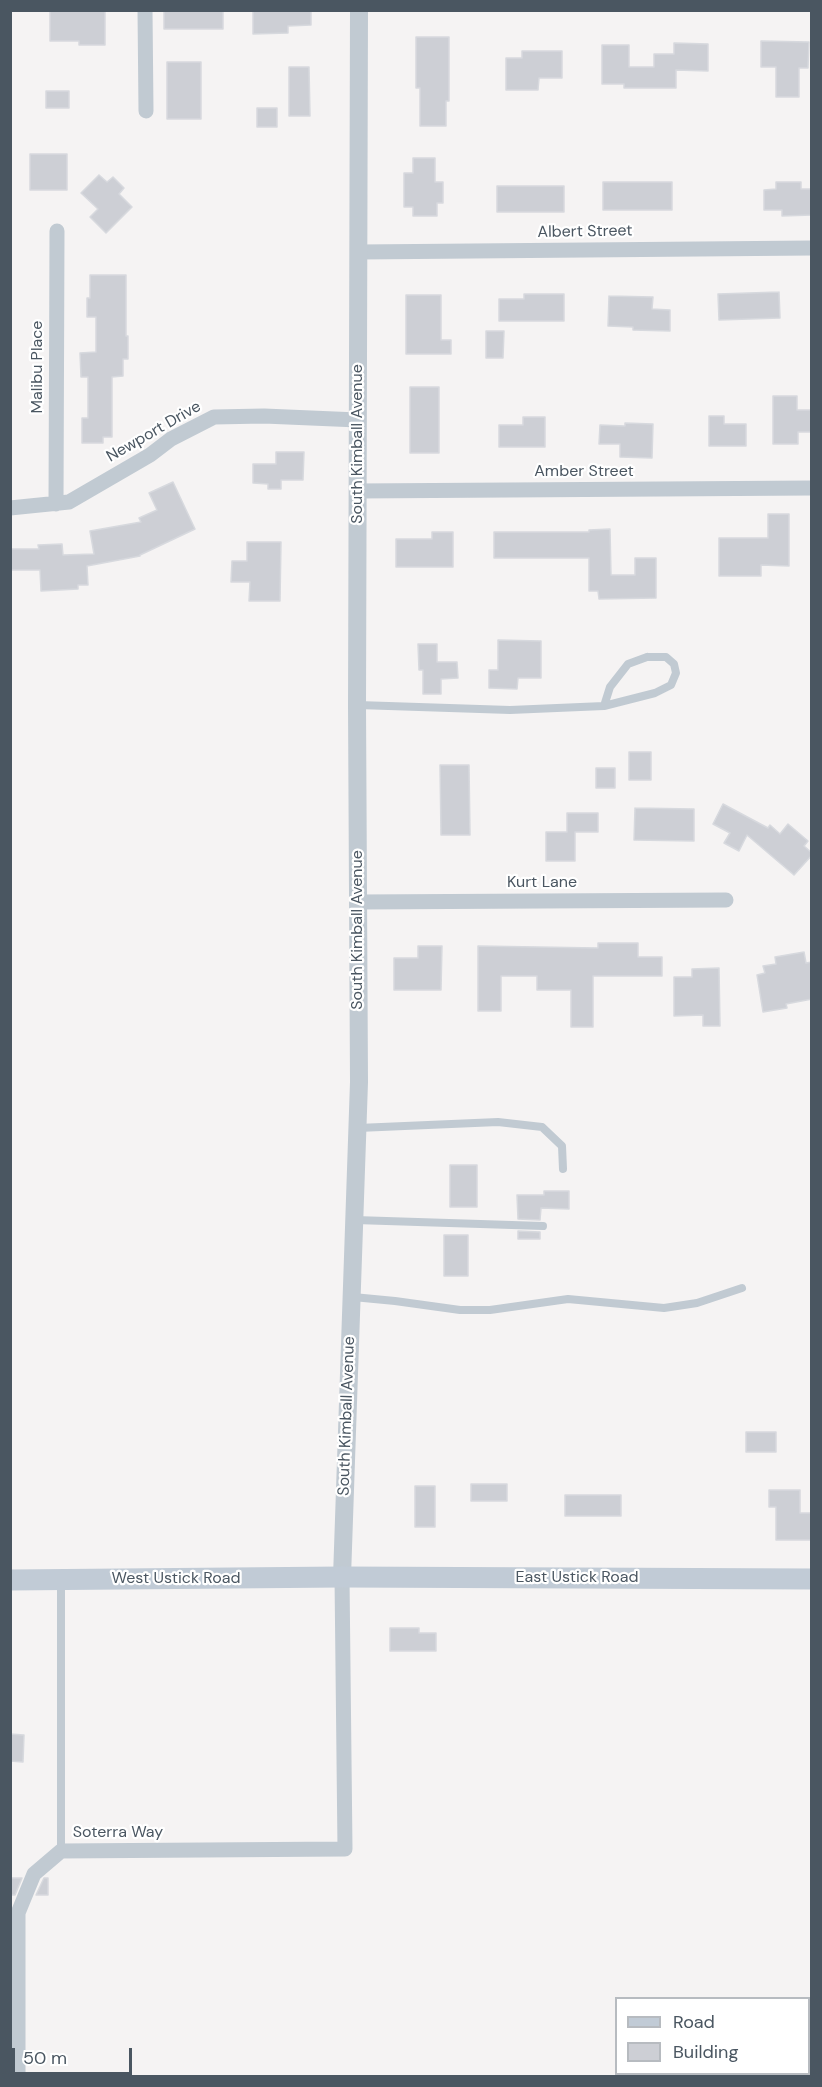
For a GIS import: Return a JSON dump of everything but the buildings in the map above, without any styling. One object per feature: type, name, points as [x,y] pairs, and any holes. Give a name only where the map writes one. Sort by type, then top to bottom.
[{"type":"main road","name":"East Ustick Road","points":[[342,1578],[812,1579]]},
{"type":"main road","name":"West Ustick Road","points":[[10,1580],[342,1578]]},
{"type":"street","points":[[145,10],[146,111]]},
{"type":"street","name":"South Kimball Avenue","points":[[345,1849],[342,1578],[359,1082],[358,10]]},
{"type":"street","name":"Malibu Place","points":[[56,504],[57,231]]},
{"type":"street","name":"Albert Street","points":[[358,252],[812,248]]},
{"type":"street","name":"Newport Drive","points":[[10,508],[69,502],[150,455],[171,439],[214,417],[264,416],[358,420]]},
{"type":"street","name":"Amber Street","points":[[357,491],[812,488]]},
{"type":"street","name":"Kurt Lane","points":[[358,902],[726,900]]},
{"type":"street","name":"Soterra Way","points":[[18,2076],[18,1913],[34,1874],[61,1851],[345,1849]]},
{"type":"lane","points":[[357,705],[510,710],[604,706],[655,693],[671,685],[676,673],[675,664],[666,657],[647,657],[628,664],[610,687],[604,706]]},
{"type":"lane","points":[[357,1128],[498,1122],[542,1127],[562,1146],[563,1169]]},
{"type":"lane","points":[[353,1220],[543,1226]]},
{"type":"lane","points":[[351,1297],[460,1310],[490,1310],[568,1299],[664,1308],[697,1303],[742,1288]]},
{"type":"lane","points":[[61,1580],[61,1851]]}]
